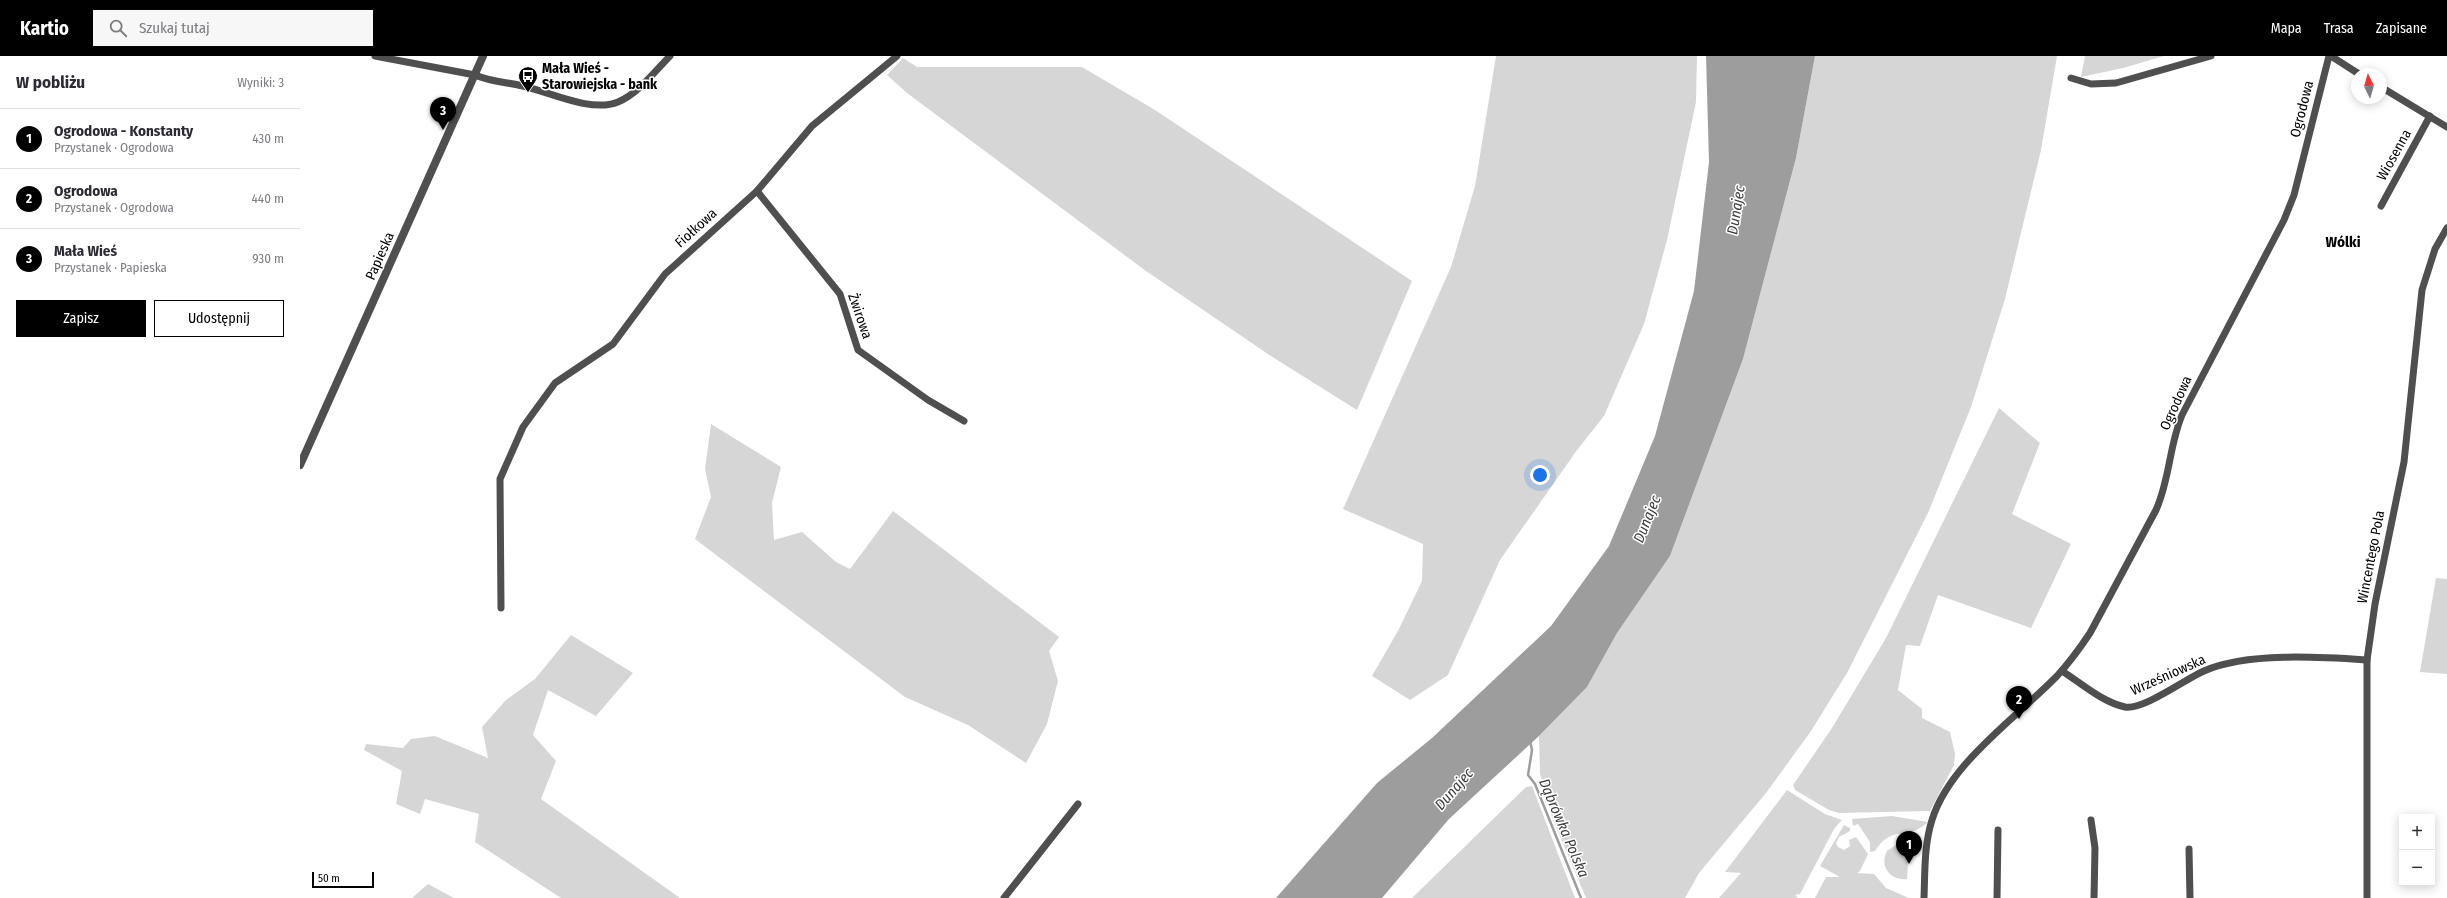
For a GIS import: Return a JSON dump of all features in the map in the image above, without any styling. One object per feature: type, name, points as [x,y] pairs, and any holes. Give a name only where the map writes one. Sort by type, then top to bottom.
[{"type":"street","points":[[375,56],[475,75],[485,80],[523,86],[602,106],[618,102],[633,93],[670,56]]},
{"type":"street","name":"Papieska","points":[[300,465],[483,56]]},
{"type":"street","name":"Fiołkowa","points":[[501,608],[500,479],[523,427],[555,383],[613,344],[665,274],[757,191],[812,126],[897,56]]},
{"type":"street","points":[[2071,78],[2091,84],[2116,83],[2211,56]]},
{"type":"street","points":[[2330,56],[2351,69]]},
{"type":"street","name":"Ogrodowa","points":[[1924,898],[1926,840],[1932,818],[1946,790],[1959,770],[2062,671],[2090,633],[2156,510],[2163,494],[2177,427],[2182,415],[2284,220],[2294,195],[2330,56]]},
{"type":"street","points":[[2387,91],[2447,127]]},
{"type":"street","name":"Wiosenna","points":[[2381,206],[2430,116]]},
{"type":"street","name":"Żwirowa","points":[[757,191],[840,294],[858,350],[928,400],[964,421]]},
{"type":"street","name":"Wincentego Pola","points":[[2367,898],[2367,660],[2375,604],[2404,462],[2422,290],[2435,249],[2447,228]]},
{"type":"street","name":"Wrześniowska","points":[[2062,671],[2100,696],[2126,707],[2140,705],[2206,670],[2242,662],[2327,657],[2367,660]]},
{"type":"street","points":[[1004,898],[1078,804]]},
{"type":"street","points":[[2091,820],[2095,848],[2094,898]]},
{"type":"street","points":[[1997,898],[1998,830]]},
{"type":"street","points":[[2189,849],[2190,898]]},
{"type":"shaded area","points":[[1496,56],[1697,56],[1696,102],[1667,240],[1644,324],[1604,416],[1577,450],[1500,560],[1448,675],[1410,700],[1372,676],[1399,629],[1422,581],[1423,544],[1343,509],[1451,267],[1475,186]]},
{"type":"shaded area","points":[[1815,56],[2057,56],[2041,150],[2005,299],[1971,407],[1928,513],[1847,673],[1811,731],[1766,793],[1699,873],[1685,898],[1586,898],[1552,817],[1540,773],[1539,736],[1587,687],[1617,633],[1670,556],[1743,359],[1796,158]]},
{"type":"shaded area","points":[[2085,56],[2164,56],[2123,68],[2081,77]]},
{"type":"shaded area","points":[[903,58],[917,67],[1082,67],[1155,110],[1412,281],[1357,410],[1274,358],[1146,271],[907,93],[887,75]]},
{"type":"shaded area","points":[[1999,408],[2040,443],[2012,514],[2071,544],[2031,628],[1938,595],[1920,646],[1906,645],[1898,690],[1922,709],[1922,718],[1950,732],[1955,754],[1954,765],[1930,811],[1839,813],[1829,810],[1795,790],[1793,785],[1832,728],[1886,638]]},
{"type":"shaded area","points":[[711,424],[781,467],[772,503],[774,540],[802,532],[836,562],[850,569],[893,511],[1059,637],[1049,651],[1058,681],[1047,724],[1026,763],[968,725],[905,697],[695,539],[711,497],[705,469]]},
{"type":"shaded area","points":[[2436,578],[2447,579],[2447,674],[2420,672]]},
{"type":"shaded area","points":[[571,635],[633,673],[596,716],[548,690],[533,735],[556,761],[541,799],[680,898],[561,898],[475,842],[479,814],[425,799],[420,814],[396,804],[402,771],[364,750],[366,744],[403,748],[411,739],[435,736],[488,758],[482,727],[506,700],[535,679]]},
{"type":"shaded area","points":[[1532,786],[1575,898],[1412,898],[1526,787]]},
{"type":"shaded area","points":[[1787,790],[1825,814],[1842,820],[1834,829],[1800,894],[1795,895],[1798,898],[1719,898],[1741,873],[1725,872]]},
{"type":"shaded area","points":[[1892,816],[1928,822],[1913,831],[1888,837],[1875,851],[1870,852],[1870,842],[1858,824],[1853,826],[1852,819]]},
{"type":"shaded area","points":[[1844,825],[1850,828],[1850,831],[1839,837],[1836,843],[1838,847],[1844,850],[1850,846],[1849,840],[1856,837],[1868,854],[1860,871],[1857,873],[1874,874],[1886,888],[1909,898],[1815,898],[1826,877],[1840,877],[1820,866]]},
{"type":"shaded area","points":[[1899,843],[1909,844],[1907,879],[1896,878],[1891,875],[1885,867],[1884,862],[1887,851]]},
{"type":"shaded area","points":[[428,884],[454,898],[412,898]]},
{"type":"water","name":"Dunajec","points":[[1706,56],[1815,56],[1796,158],[1743,359],[1670,556],[1617,633],[1587,687],[1539,736],[1449,819],[1382,898],[1276,898],[1377,783],[1432,738],[1551,626],[1609,546],[1655,436],[1694,291],[1709,162]]},
{"type":"waterway","name":"Dąbrówka Polska","points":[[1530,741],[1532,750],[1528,775],[1535,784],[1581,898]]},
{"type":"place","name":"Mała Wieś - Starowiejska - bank","points":[[528,93]]},
{"type":"place","name":"Mała Wieś","points":[[443,130]]},
{"type":"place","name":"Ogrodowa","points":[[2019,719]]},
{"type":"place","name":"Ogrodowa - Konstanty","points":[[1909,864]]},
{"type":"district","name":"Wólki","points":[[2343,242]]}]
